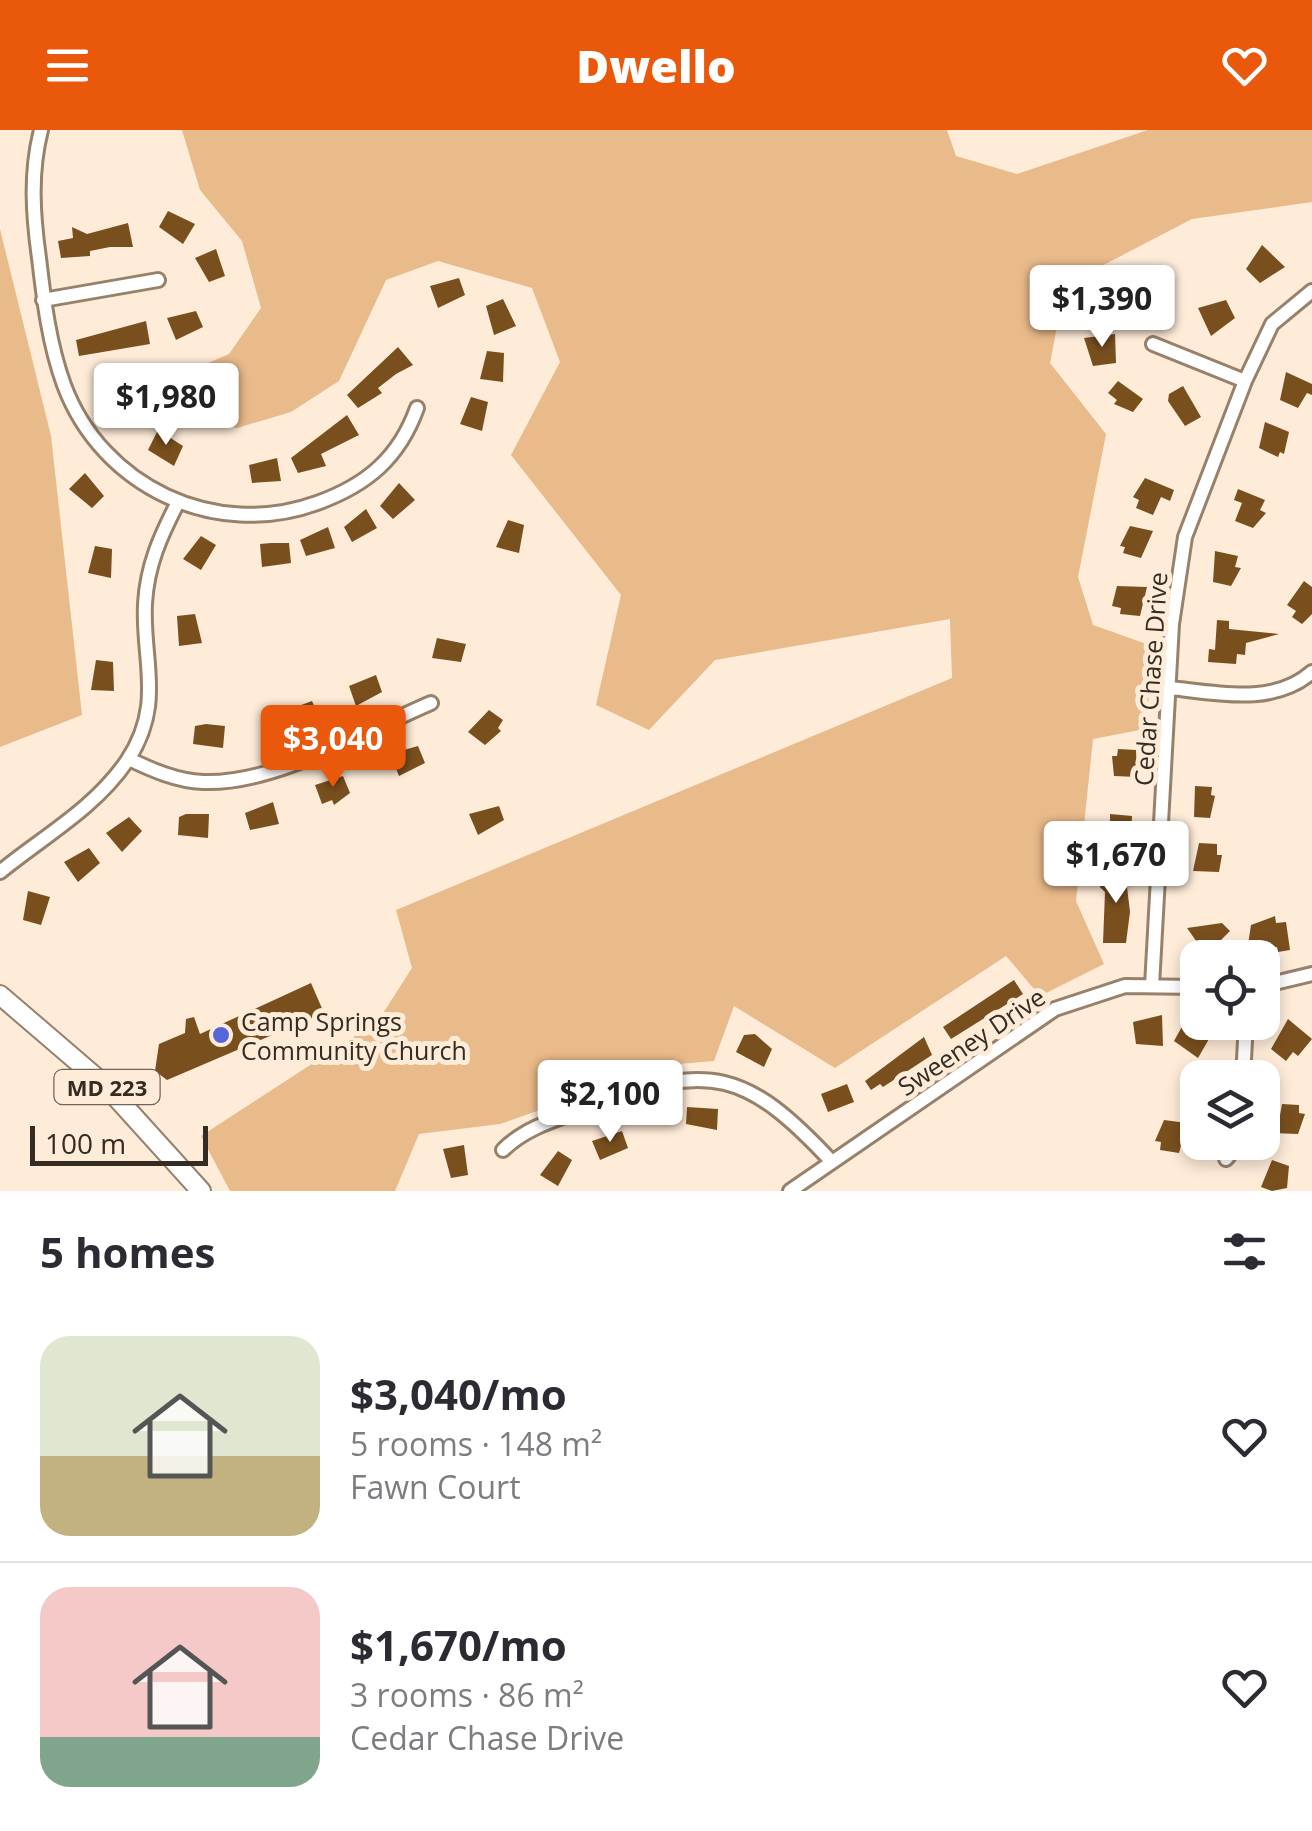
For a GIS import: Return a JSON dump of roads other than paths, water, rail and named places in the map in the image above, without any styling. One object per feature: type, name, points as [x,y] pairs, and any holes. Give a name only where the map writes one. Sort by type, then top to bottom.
[{"type":"main road","name":"MD 223","points":[[0,995],[121,1100],[201,1191]]},
{"type":"street","points":[[40,130],[33,188],[43,300],[64,386],[84,426],[123,470],[178,502],[212,514],[276,514],[327,499],[373,475],[393,456],[417,408]]},
{"type":"street","points":[[43,300],[158,280]]},
{"type":"street","name":"Cedar Chase Drive","points":[[1152,986],[1172,624],[1185,537],[1245,382],[1272,324],[1312,290]]},
{"type":"street","points":[[1153,344],[1245,382]]},
{"type":"street","points":[[0,872],[87,808],[128,759],[151,688],[144,607],[150,565],[178,502]]},
{"type":"street","points":[[1170,688],[1247,696],[1299,684],[1312,672]]},
{"type":"street","points":[[128,759],[193,781],[260,776],[431,702]]},
{"type":"street","points":[[1280,982],[1312,974]]},
{"type":"street","name":"Sweeney Drive","points":[[790,1191],[1055,1010],[1125,986],[1180,987]]},
{"type":"street","points":[[503,1150],[520,1134],[634,1090],[684,1078],[720,1080],[752,1091],[782,1109],[832,1162]]},
{"type":"place","name":"Camp Springs Community Church","points":[[221,1035]]}]
